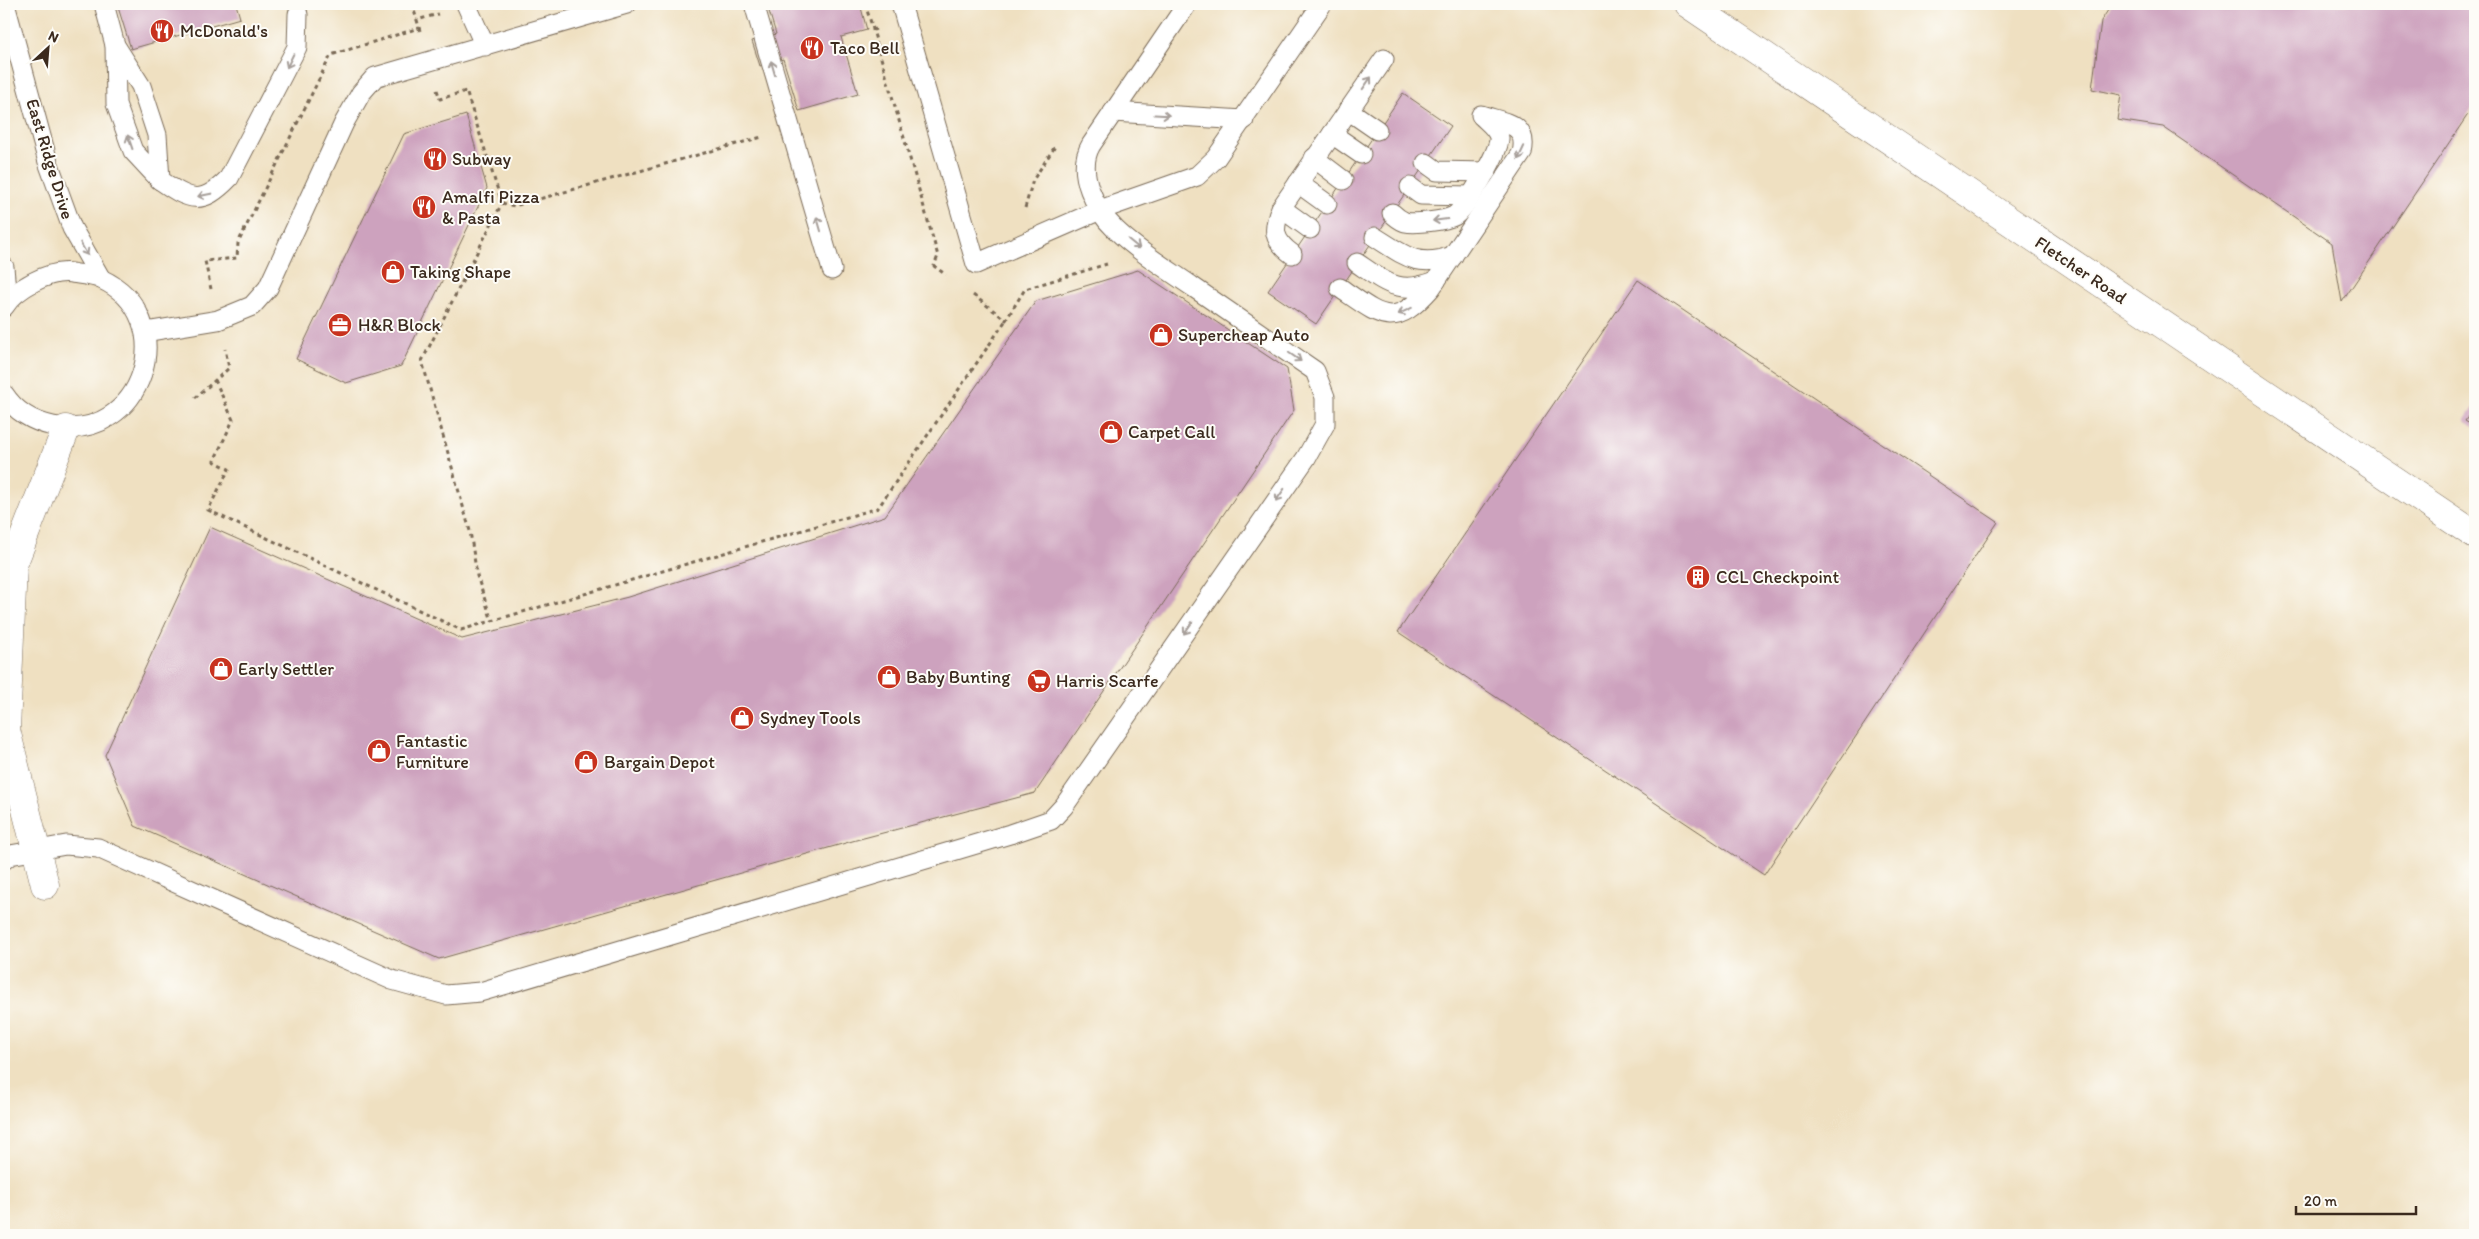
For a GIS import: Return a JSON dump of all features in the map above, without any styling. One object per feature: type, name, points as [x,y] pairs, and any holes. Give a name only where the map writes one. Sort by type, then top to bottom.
[{"type":"street","name":"Fletcher Road","points":[[1688,4],[2475,535]]},
{"type":"street","points":[[45,885],[6,730],[13,565],[66,429]]},
{"type":"lane","name":"East Ridge Drive","points":[[5,4],[48,162],[72,228],[101,279]]},
{"type":"lane","points":[[104,4],[115,45],[116,104],[132,151],[160,180],[179,193],[195,198],[214,193],[229,178],[297,47],[298,14]]},
{"type":"lane","points":[[145,332],[218,320],[252,306],[268,288],[344,123],[361,93],[375,77],[627,4]]},
{"type":"lane","points":[[754,4],[832,270]]},
{"type":"lane","points":[[901,4],[976,264],[1100,210],[1197,176],[1216,158],[1244,120],[1317,8]]},
{"type":"lane","points":[[4,860],[10,856],[66,845],[98,848],[392,980],[446,994],[480,992],[1001,837],[1051,820],[1064,806],[1295,474],[1325,424],[1325,397],[1315,371],[1148,256],[1115,230],[1100,210],[1085,174],[1085,155],[1187,4]]},
{"type":"lane","points":[[467,5],[485,46]]},
{"type":"lane","points":[[115,45],[141,86],[157,135],[160,180]]},
{"type":"lane","points":[[1292,254],[1280,245],[1276,235],[1275,222],[1281,208],[1384,59]]},
{"type":"lane","points":[[1348,110],[1377,130]]},
{"type":"lane","points":[[1113,112],[1244,120]]},
{"type":"lane","points":[[1340,288],[1378,314],[1388,316],[1399,314],[1416,306],[1436,281],[1522,153],[1524,143],[1522,132],[1481,116],[1494,128],[1499,138],[1498,149],[1486,172],[1456,216],[1443,220],[1404,222],[1392,213]]},
{"type":"lane","points":[[1332,134],[1361,154]]},
{"type":"lane","points":[[1314,158],[1343,180]]},
{"type":"lane","points":[[1426,163],[1437,171],[1486,172]]},
{"type":"lane","points":[[1298,183],[1327,204]]},
{"type":"lane","points":[[1410,187],[1421,195],[1470,196]]},
{"type":"lane","points":[[1281,208],[1310,229]]},
{"type":"lane","points":[[1375,237],[1408,258],[1421,262],[1438,261],[1453,256]]},
{"type":"lane","points":[[1357,263],[1390,285],[1407,289],[1436,281]]},
{"type":"lane","points":[[4,268],[5,305]]},
{"type":"lane","points":[[4,394],[22,413],[43,424],[66,429],[90,426],[111,416],[129,400],[141,380],[147,356],[145,332],[136,310],[120,292],[101,279],[67,272],[33,280],[5,305]]},
{"type":"path","points":[[412,4],[440,99],[466,91],[502,203],[422,361],[470,532],[476,576],[492,621]]},
{"type":"path","points":[[865,4],[873,30]]},
{"type":"path","points":[[417,20],[467,5]]},
{"type":"path","points":[[502,203],[514,206],[770,134]]},
{"type":"path","points":[[215,380],[233,420],[214,461],[229,469],[208,510],[461,630],[878,508],[1006,320]]},
{"type":"building","name":"McDonald's","points":[[117,4],[236,4],[240,18],[131,49]]},
{"type":"building","name":"Taco Bell","points":[[782,4],[860,4],[867,30],[841,37],[858,94],[799,111],[783,59],[760,66],[752,41],[776,34],[768,8]]},
{"type":"building","points":[[2112,4],[2475,4],[2475,104],[2342,302],[2332,243],[2163,127],[2117,120],[2121,95],[2092,89],[2101,21]]},
{"type":"building","points":[[1403,93],[1451,126],[1316,324],[1268,291]]},
{"type":"building","points":[[466,115],[487,188],[401,366],[346,383],[296,359],[404,134]]},
{"type":"building","points":[[1138,270],[1287,369],[1294,410],[1035,793],[856,840],[439,959],[135,826],[105,755],[210,527],[462,639],[628,597],[885,516],[1036,301]]},
{"type":"building","name":"CCL Checkpoint","points":[[1638,280],[1998,522],[1764,875],[1398,632]]},
{"type":"building","points":[[2475,406],[2475,427],[2465,421]]},
{"type":"place","name":"McDonald's","points":[[162,31]]},
{"type":"place","name":"Taco Bell","points":[[812,48]]},
{"type":"place","name":"Subway","points":[[435,159]]},
{"type":"place","name":"Amalfi Pizza & Pasta","points":[[424,207]]},
{"type":"place","name":"Taking Shape","points":[[393,272]]},
{"type":"place","name":"H&R Block","points":[[340,325]]},
{"type":"place","name":"Supercheap Auto","points":[[1161,335]]},
{"type":"place","name":"Carpet Call","points":[[1111,432]]},
{"type":"place","name":"CCL Checkpoint","points":[[1698,577]]},
{"type":"place","name":"Early Settler","points":[[221,669]]},
{"type":"place","name":"Baby Bunting","points":[[889,677]]},
{"type":"place","name":"Harris Scarfe","points":[[1039,681]]},
{"type":"place","name":"Sydney Tools","points":[[742,718]]},
{"type":"place","name":"Fantastic Furniture","points":[[379,751]]},
{"type":"place","name":"Bargain Depot","points":[[586,762]]}]
